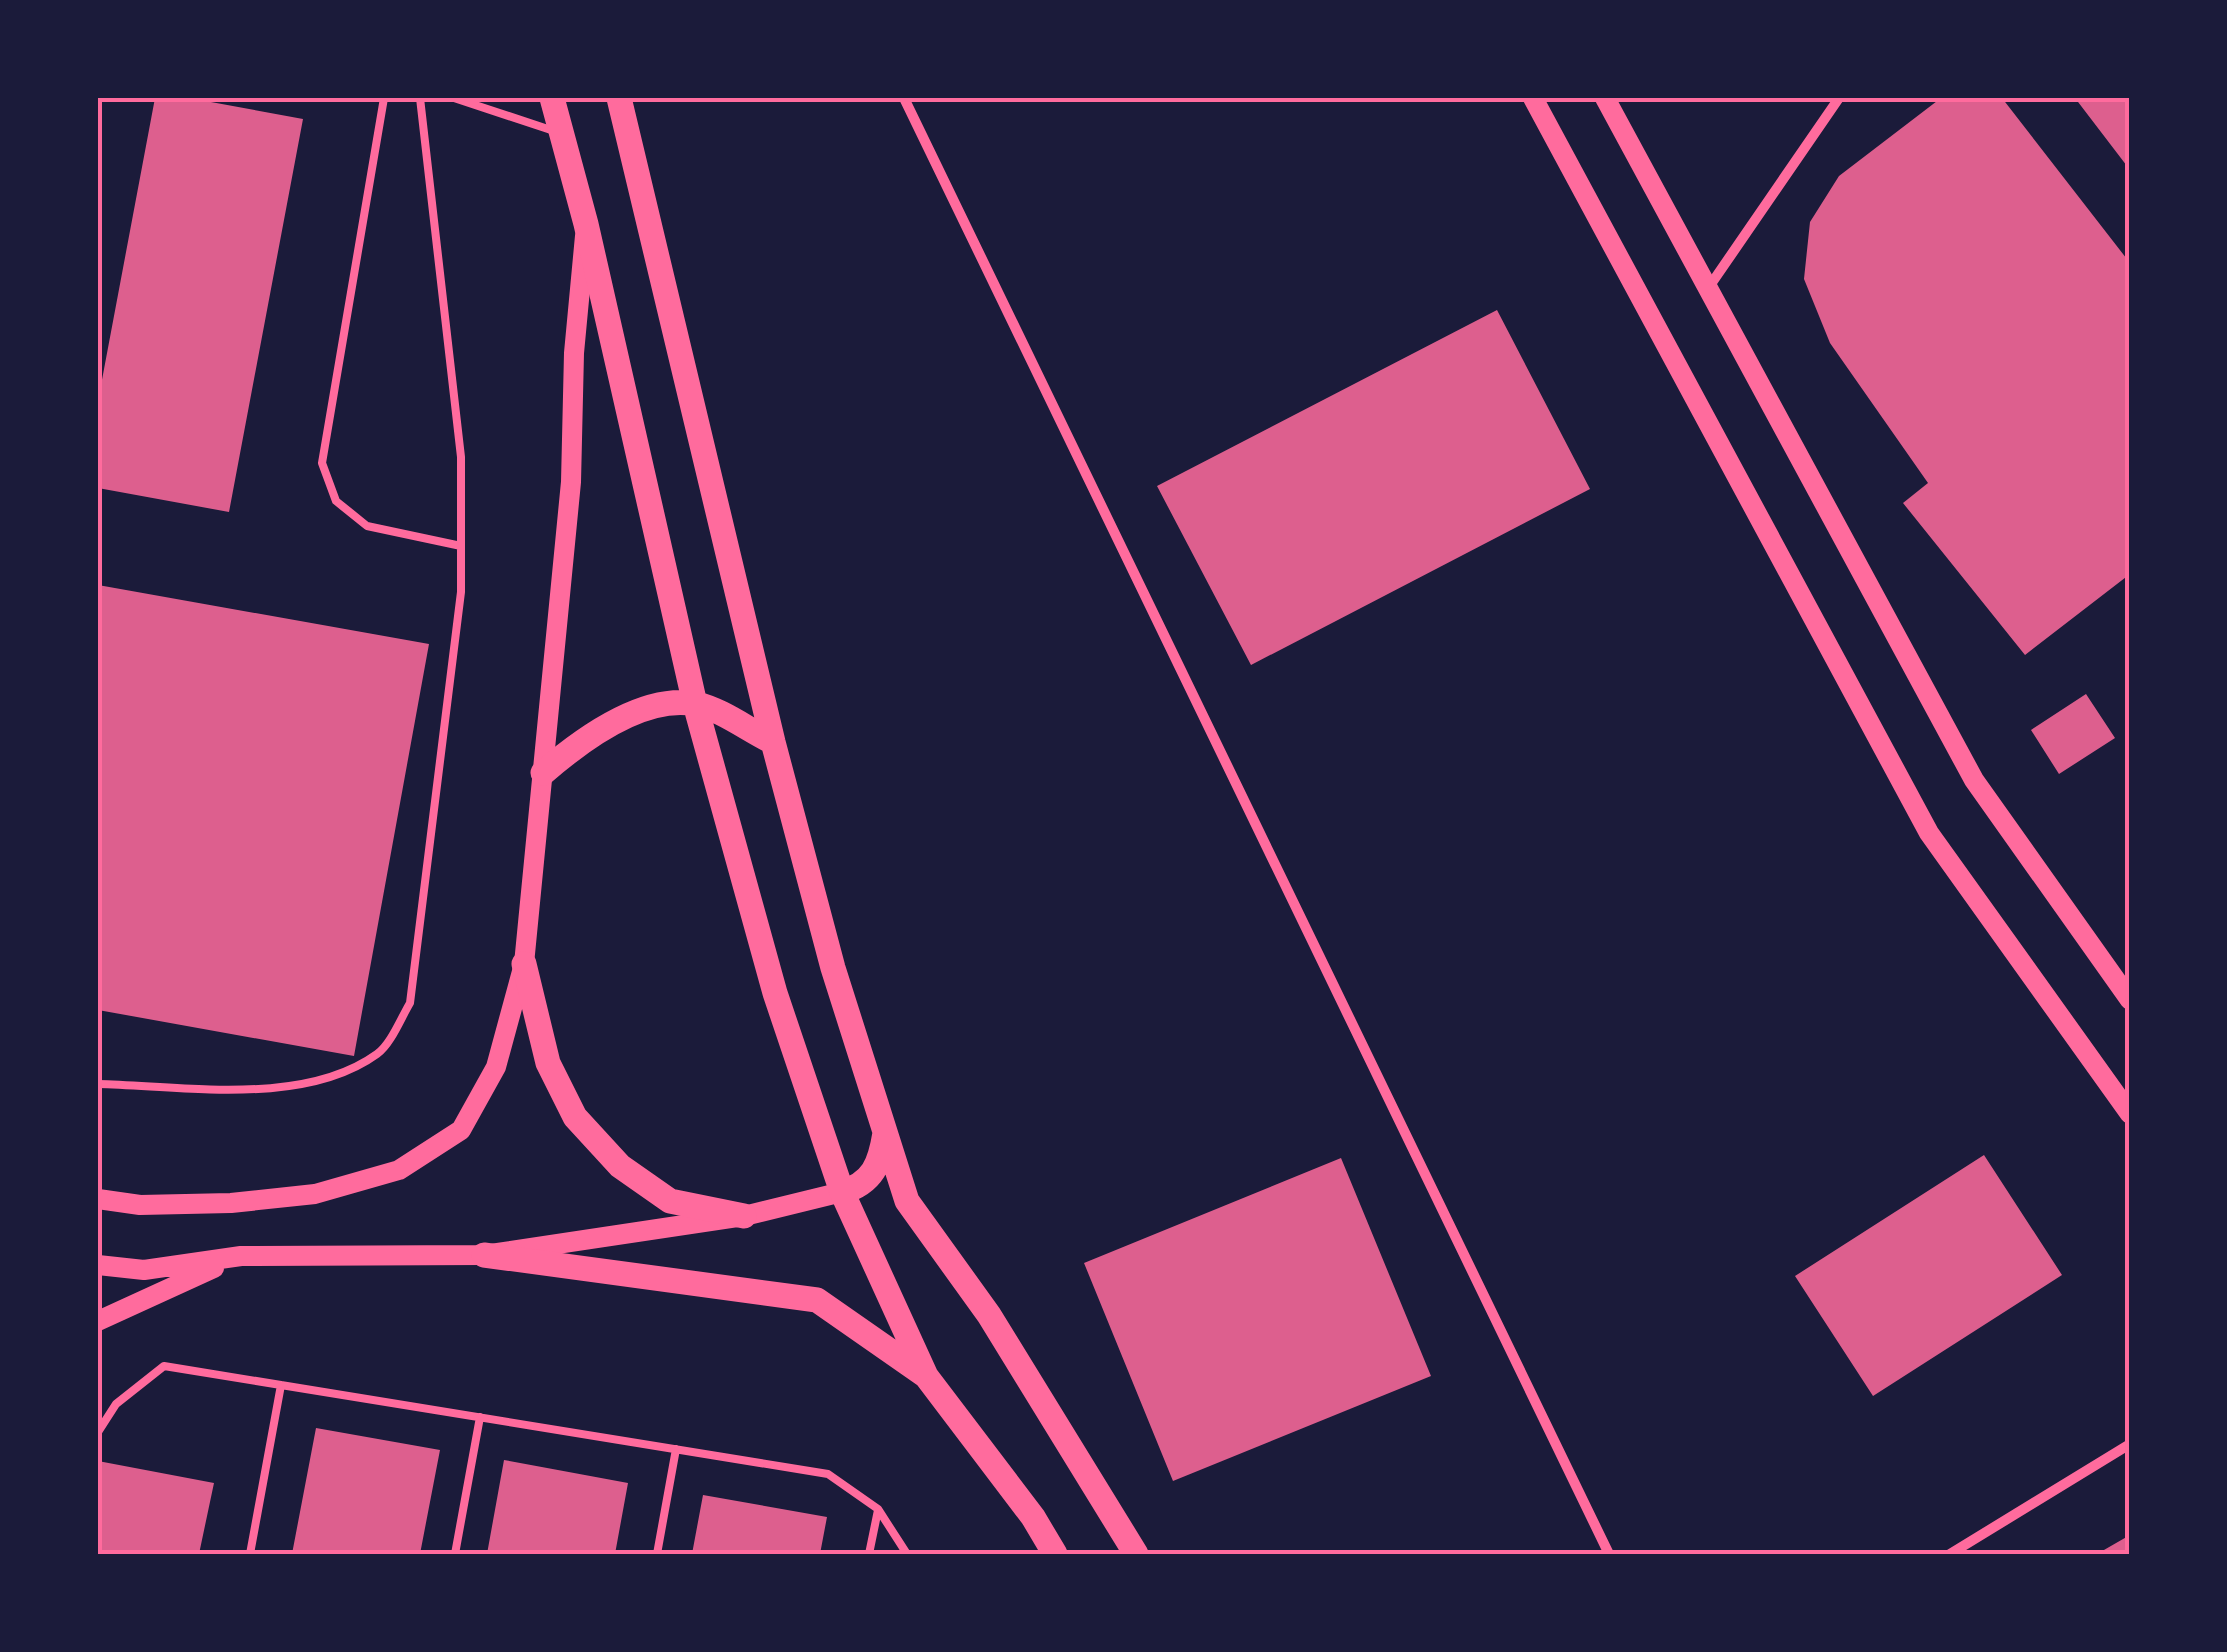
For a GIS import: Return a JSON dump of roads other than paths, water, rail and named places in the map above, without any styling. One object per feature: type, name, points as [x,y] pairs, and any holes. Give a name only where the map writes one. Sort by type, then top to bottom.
[{"type":"main road","points":[[552,98],[586,224],[695,704],[775,992],[842,1192],[926,1376],[1033,1517],[1055,1554]]},
{"type":"main road","points":[[619,98],[773,742],[832,968],[907,1202],[989,1316],[1136,1554]]},
{"type":"main road","points":[[1533,98],[1928,833],[2130,1114]]},
{"type":"main road","points":[[1604,98],[1974,780],[2130,1000]]},
{"type":"main road","points":[[98,1199],[140,1205],[231,1203],[315,1194],[399,1170],[462,1130],[496,1068],[524,964],[571,482],[574,353],[586,224]]},
{"type":"main road","points":[[544,773],[584,737],[640,710],[695,704],[773,742]]},
{"type":"main road","points":[[524,964],[548,1062],[575,1117],[620,1166],[670,1201],[744,1216]]},
{"type":"main road","points":[[484,1255],[744,1216],[862,1186],[880,1164],[885,1133]]},
{"type":"main road","points":[[98,1266],[144,1270],[241,1256],[484,1255],[818,1300],[926,1376]]},
{"type":"main road","points":[[98,1321],[241,1256]]},
{"type":"street","points":[[904,98],[1388,1105],[1609,1554]]},
{"type":"street","points":[[1709,288],[1840,98]]},
{"type":"street","points":[[1950,1554],[2130,1444]]},
{"type":"lane","points":[[384,98],[322,463],[336,501],[367,526],[461,546]]},
{"type":"lane","points":[[98,1084],[293,1088],[326,1079],[380,1053],[410,1003],[461,592],[461,457],[420,98]]},
{"type":"lane","points":[[454,98],[563,134]]},
{"type":"lane","points":[[98,1432],[116,1404],[164,1366],[828,1474],[878,1509],[907,1554]]},
{"type":"lane","points":[[250,1554],[281,1385]]},
{"type":"lane","points":[[455,1554],[480,1417]]},
{"type":"lane","points":[[657,1554],[676,1449]]},
{"type":"lane","points":[[869,1554],[878,1509]]}]
